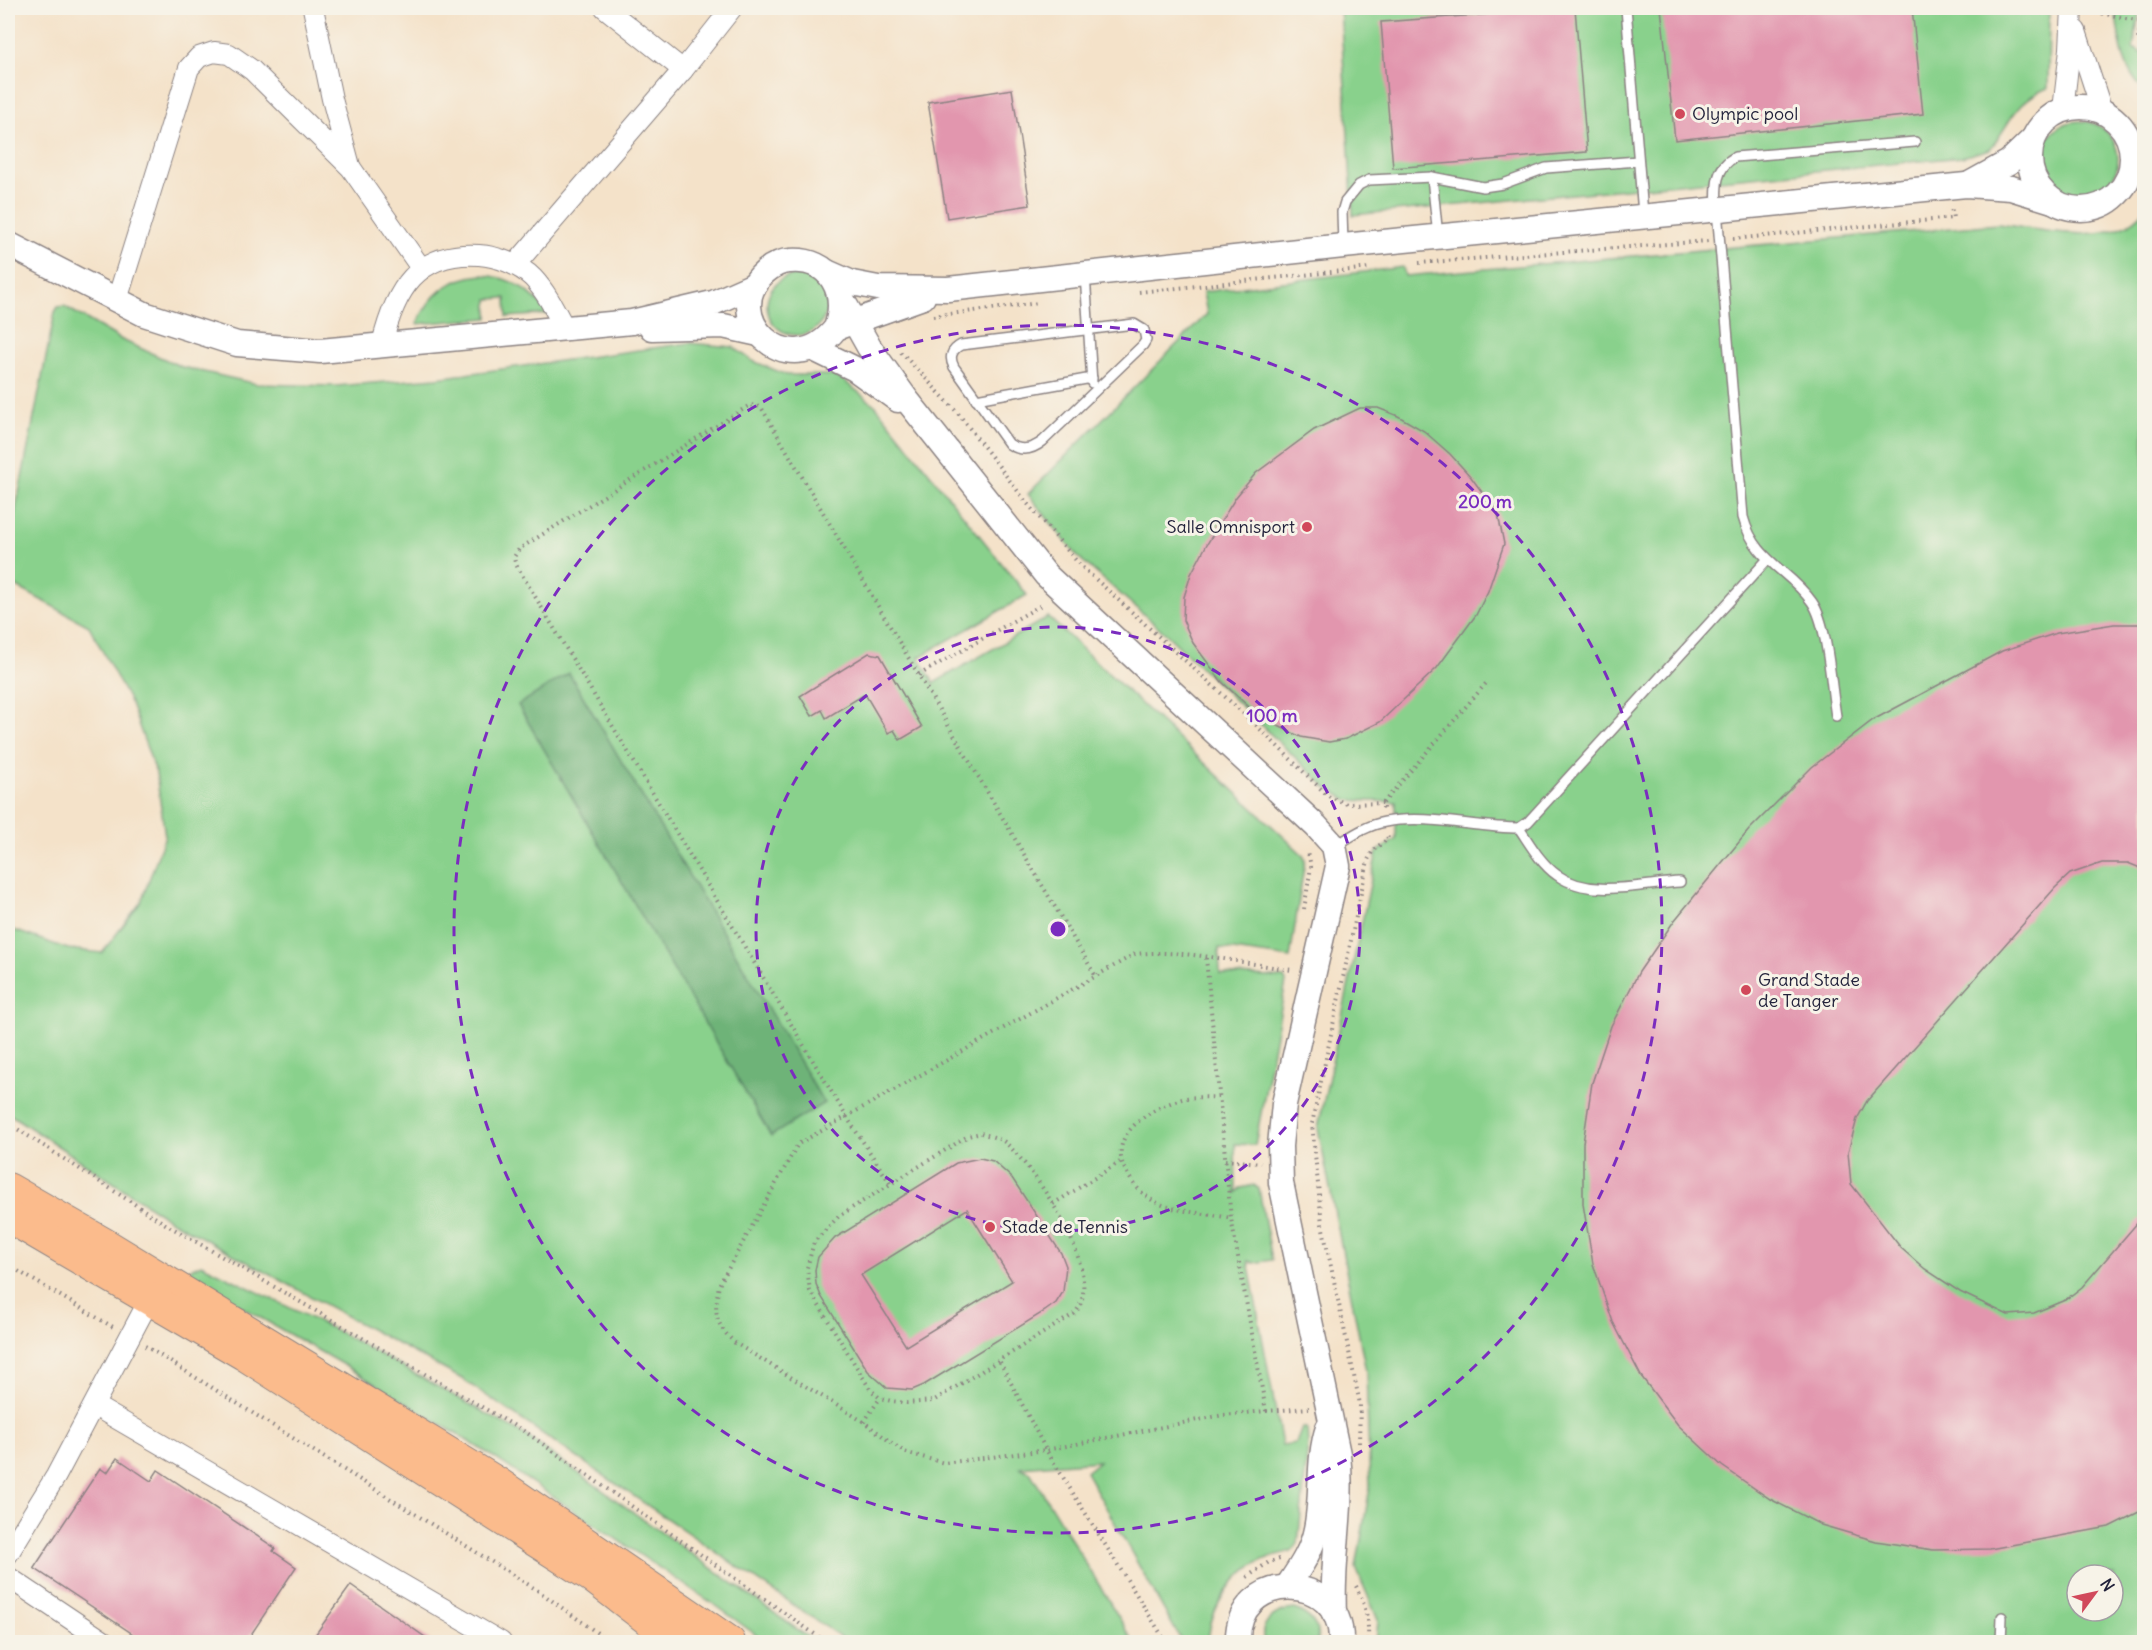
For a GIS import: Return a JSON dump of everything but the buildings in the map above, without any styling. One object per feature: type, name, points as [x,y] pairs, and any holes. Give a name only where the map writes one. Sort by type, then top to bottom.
[{"type":"highway","points":[[8,1189],[244,1354],[594,1577],[678,1642]]},
{"type":"highway","points":[[8,1216],[155,1290],[497,1484],[729,1642]]},
{"type":"street","points":[[313,8],[332,99],[351,168]]},
{"type":"street","points":[[605,8],[682,70]]},
{"type":"street","points":[[514,265],[682,70],[732,8]]},
{"type":"street","points":[[2062,110],[2072,11]]},
{"type":"street","points":[[2072,11],[2102,111]]},
{"type":"street","points":[[117,300],[189,68],[199,57],[214,52],[230,54],[252,70],[351,168],[421,268]]},
{"type":"street","points":[[8,244],[144,314],[237,344],[320,351],[632,322],[713,303],[756,284],[771,267],[785,261],[800,260],[815,264],[852,283],[878,288],[948,290],[1085,286],[1343,246],[1438,239],[1957,187],[2011,188],[2077,208],[2098,206],[2116,195],[2136,176],[2131,165],[2136,139],[2102,111],[2075,107],[2062,110],[2050,117],[2033,139],[1996,171],[1957,187]]},
{"type":"street","points":[[2033,139],[2031,167],[2043,192],[2053,201]]},
{"type":"street","points":[[382,344],[390,310],[421,268],[440,258],[459,254],[487,255],[514,265],[532,278],[550,300],[565,329]]},
{"type":"street","points":[[827,272],[842,298],[845,324],[1051,581],[1316,826],[1334,846],[1338,866],[1284,1104],[1280,1146],[1281,1183],[1322,1369],[1320,1420],[1323,1448],[1316,1529],[1305,1558],[1287,1587]]},
{"type":"street","points":[[756,284],[750,305],[752,320],[759,334],[770,344],[784,350],[800,352],[814,349],[845,324],[948,290]]},
{"type":"street","points":[[632,322],[663,328],[711,326],[740,328],[759,334]]},
{"type":"street","points":[[814,349],[874,382],[927,425]]},
{"type":"street","points":[[8,1554],[56,1476],[95,1406],[155,1290]]},
{"type":"street","points":[[95,1406],[501,1642]]},
{"type":"street","points":[[1320,1420],[1336,1440],[1340,1471],[1333,1564],[1334,1613],[1341,1642]]},
{"type":"street","points":[[8,1577],[105,1642]]},
{"type":"street","points":[[1238,1642],[1239,1627],[1251,1603],[1262,1595],[1287,1587],[1298,1588],[1319,1596],[1334,1613]]},
{"type":"lane","points":[[1626,8],[1643,218]]},
{"type":"lane","points":[[1836,716],[1818,612],[1805,594],[1767,560],[1751,541],[1743,517],[1719,240],[1717,210],[1719,172],[1736,157],[1915,141]]},
{"type":"lane","points":[[1343,246],[1342,212],[1345,202],[1359,185],[1379,179],[1432,177],[1484,187],[1503,184],[1546,168],[1638,161]]},
{"type":"lane","points":[[1432,177],[1438,239]]},
{"type":"lane","points":[[1085,286],[1093,391]]},
{"type":"lane","points":[[1134,324],[1144,330],[1146,335],[1143,345],[1093,391],[1043,441],[1030,449],[1015,448],[1009,444],[976,399],[952,363],[951,355],[957,347],[1134,324]]},
{"type":"lane","points":[[976,399],[1092,378]]},
{"type":"lane","points":[[1334,846],[1359,832],[1385,822],[1418,820],[1519,828],[1535,815],[1767,560]]},
{"type":"lane","points":[[1519,828],[1548,867],[1557,875],[1578,885],[1599,888],[1680,882]]},
{"type":"lane","points":[[2001,1642],[2002,1617]]},
{"type":"path","points":[[2144,8],[2138,39],[2145,48]]},
{"type":"path","points":[[2072,11],[2141,21]]},
{"type":"path","points":[[1414,263],[1719,240],[1953,218],[1957,187]]},
{"type":"path","points":[[1132,293],[1379,267]]},
{"type":"path","points":[[925,317],[1085,286]]},
{"type":"path","points":[[894,345],[957,412],[1027,503],[1080,565],[1255,724],[1328,796],[1335,801],[1347,804],[1383,803]]},
{"type":"path","points":[[890,1183],[846,1116],[514,563],[513,557],[519,549],[750,405],[760,406],[1095,975]]},
{"type":"path","points":[[1036,597],[1052,612]]},
{"type":"path","points":[[919,675],[1043,604]]},
{"type":"path","points":[[1359,1449],[1360,1404],[1322,1224],[1312,1124],[1368,860],[1374,850],[1388,839],[1383,803],[1488,681]]},
{"type":"path","points":[[1303,913],[1311,867],[1306,849]]},
{"type":"path","points":[[1293,970],[1149,952],[1135,954],[798,1143],[719,1285],[715,1307],[722,1330],[735,1343],[864,1422],[903,1452],[944,1463],[1046,1450],[1223,1415],[1309,1408]]},
{"type":"path","points":[[1206,958],[1231,1218],[1266,1411]]},
{"type":"path","points":[[1290,981],[1295,959]]},
{"type":"path","points":[[1218,1098],[1184,1098],[1149,1113],[1127,1132],[1121,1144],[1120,1162],[1134,1186],[1158,1203],[1231,1218]]},
{"type":"path","points":[[8,1123],[167,1225],[527,1433],[826,1642]]},
{"type":"path","points":[[981,1133],[1005,1142],[1031,1172],[1074,1241],[1083,1288],[1081,1306],[1074,1314],[1000,1362],[933,1401],[907,1403],[880,1398],[862,1376],[810,1291],[807,1268],[814,1242],[839,1216],[890,1183],[968,1136],[981,1133]]},
{"type":"path","points":[[1262,1153],[1264,1175]]},
{"type":"path","points":[[1225,1160],[1262,1163]]},
{"type":"path","points":[[1053,1204],[1120,1162]]},
{"type":"path","points":[[8,1264],[130,1337],[537,1590],[610,1642]]},
{"type":"path","points":[[1000,1362],[1046,1450],[1166,1642]]},
{"type":"path","points":[[1308,1397],[1309,1408],[1320,1420]]},
{"type":"path","points":[[864,1422],[880,1398]]},
{"type":"path","points":[[1240,1584],[1262,1566],[1285,1558]]},
{"type":"path","points":[[1354,1582],[1367,1612],[1368,1642]]},
{"type":"green space","name":"Olympic pool","points":[[1340,8],[2049,8],[2048,88],[2020,106],[1990,149],[1962,157],[1353,215]]},
{"type":"green space","points":[[2115,8],[2140,8],[2133,48],[2144,54],[2144,90],[2130,73],[2122,52]]},
{"type":"green space","points":[[2080,121],[2095,124],[2107,132],[2115,144],[2118,159],[2115,174],[2107,186],[2095,194],[2080,197],[2065,194],[2053,186],[2045,174],[2042,159],[2045,144],[2053,132],[2065,124]]},
{"type":"green space","name":"Grand Stade de Tanger","points":[[2144,211],[2144,1642],[1376,1642],[1378,1620],[1356,1568],[1370,1487],[1366,1371],[1318,1128],[1377,852],[1396,839],[1396,802],[1347,800],[1327,788],[1166,634],[1077,556],[1028,494],[1207,314],[1203,292],[1403,267],[1405,276],[1998,224],[2075,234],[2114,230],[2131,223]]},
{"type":"green space","points":[[482,275],[493,276],[520,286],[549,314],[507,317],[506,298],[488,299],[488,318],[417,324],[428,304],[442,289],[460,280]]},
{"type":"green space","points":[[797,275],[818,284],[827,305],[818,326],[797,335],[776,326],[767,305],[776,284]]},
{"type":"green space","points":[[64,306],[122,340],[182,367],[257,384],[335,386],[437,378],[689,343],[733,347],[753,361],[787,375],[832,375],[843,380],[876,406],[1027,595],[919,657],[934,683],[1048,617],[1303,855],[1305,860],[1290,958],[1219,948],[1220,974],[1284,978],[1286,982],[1255,1145],[1235,1144],[1236,1193],[1241,1188],[1254,1185],[1259,1189],[1272,1260],[1253,1263],[1248,1261],[1282,1445],[1296,1443],[1302,1428],[1307,1428],[1308,1445],[1298,1543],[1290,1551],[1257,1563],[1235,1580],[1219,1602],[1208,1642],[1182,1642],[1086,1472],[1099,1461],[1019,1467],[1030,1472],[1134,1642],[848,1642],[462,1379],[170,1220],[8,1113],[8,928],[68,949],[102,953],[141,902],[165,836],[156,773],[131,704],[89,626],[8,582],[8,548],[55,312],[58,307]]},
{"type":"green space","points":[[569,673],[824,1103],[771,1136],[518,705]]},
{"type":"green space","points":[[201,1264],[339,1332],[525,1435],[815,1642],[766,1642],[718,1607],[489,1454],[354,1371],[182,1273]]},
{"type":"green space","points":[[1295,1609],[1313,1622],[1318,1636],[1317,1642],[1264,1642],[1264,1628],[1270,1618]]},
{"type":"place","name":"Olympic pool","points":[[1680,114]]},
{"type":"place","name":"Salle Omnisport","points":[[1307,527]]},
{"type":"place","name":"Grand Stade de Tanger","points":[[1746,990]]},
{"type":"place","name":"Stade de Tennis","points":[[990,1227]]}]
